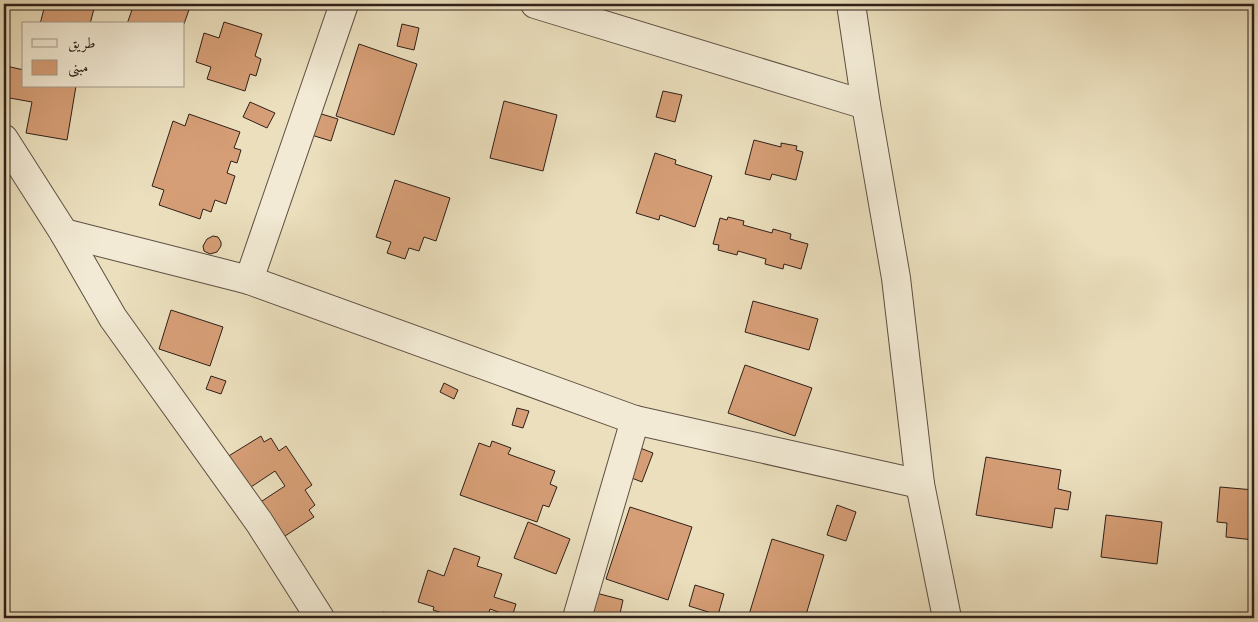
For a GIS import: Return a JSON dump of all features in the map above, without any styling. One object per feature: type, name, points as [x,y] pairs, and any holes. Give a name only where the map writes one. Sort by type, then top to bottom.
[{"type":"street","points":[[249,280],[344,4]]},
{"type":"street","points":[[535,4],[866,104]]},
{"type":"street","points":[[852,4],[866,104],[896,278],[920,484],[947,618]]},
{"type":"street","points":[[4,139],[64,233],[113,318],[259,522],[320,618]]},
{"type":"street","points":[[64,233],[249,280],[635,420],[920,484]]},
{"type":"street","points":[[577,618],[635,420]]},
{"type":"building","points":[[45,4],[95,5],[91,22],[40,22]]},
{"type":"building","points":[[134,4],[191,4],[185,22],[128,22]]},
{"type":"building","points":[[224,22],[262,34],[255,56],[261,59],[256,76],[250,74],[245,91],[207,79],[211,67],[196,62],[204,33],[219,38]]},
{"type":"building","points":[[402,24],[419,28],[414,50],[397,46]]},
{"type":"building","points":[[359,44],[417,64],[394,135],[336,116]]},
{"type":"building","points":[[6,66],[22,70],[22,88],[76,88],[67,140],[26,133],[32,102],[4,97]]},
{"type":"building","points":[[663,91],[682,95],[675,122],[656,117]]},
{"type":"building","points":[[504,101],[557,115],[543,171],[490,158]]},
{"type":"building","points":[[250,102],[275,113],[267,128],[243,117]]},
{"type":"building","points":[[315,112],[338,119],[331,141],[308,134]]},
{"type":"building","points":[[189,114],[240,132],[234,148],[241,150],[237,163],[231,161],[227,173],[235,176],[226,204],[215,200],[211,212],[203,209],[200,219],[159,205],[164,190],[152,186],[173,121],[185,126]]},
{"type":"building","points":[[754,140],[781,147],[781,143],[797,146],[796,150],[803,152],[796,180],[772,174],[770,180],[745,174]]},
{"type":"building","points":[[655,153],[676,160],[675,164],[712,176],[695,227],[660,215],[659,220],[636,213]]},
{"type":"building","points":[[395,180],[450,198],[436,241],[424,237],[419,251],[409,248],[405,259],[387,253],[391,242],[376,237]]},
{"type":"building","points":[[728,217],[744,221],[743,225],[772,233],[773,229],[791,234],[790,239],[808,244],[801,269],[784,264],[783,269],[765,264],[766,259],[738,251],[737,255],[718,250],[719,245],[713,244],[720,218],[727,220]]},
{"type":"building","points":[[213,236],[218,237],[221,246],[217,252],[210,254],[204,251],[203,246],[207,239]]},
{"type":"building","points":[[753,301],[818,319],[809,350],[745,332]]},
{"type":"building","points":[[171,310],[223,327],[210,366],[159,349]]},
{"type":"building","points":[[745,365],[812,388],[795,436],[728,413]]},
{"type":"building","points":[[211,376],[226,381],[221,394],[206,389]]},
{"type":"building","points":[[444,383],[458,390],[454,399],[440,392]]},
{"type":"building","points":[[517,408],[529,411],[523,428],[512,425]]},
{"type":"building","points":[[261,436],[264,442],[271,438],[279,451],[286,446],[312,485],[305,490],[315,505],[309,510],[314,517],[282,538],[259,503],[285,486],[275,471],[248,489],[227,457]]},
{"type":"building","points":[[492,441],[511,448],[508,454],[555,471],[550,484],[557,487],[549,507],[543,505],[537,522],[460,495],[479,443],[490,447]]},
{"type":"building","points":[[635,446],[653,453],[642,482],[624,475]]},
{"type":"building","points":[[986,457],[1061,470],[1058,489],[1071,492],[1068,510],[1055,508],[1052,528],[976,515]]},
{"type":"building","points":[[1220,487],[1254,490],[1254,540],[1226,537],[1227,523],[1217,522]]},
{"type":"building","points":[[837,505],[856,512],[846,541],[827,535]]},
{"type":"building","points":[[630,507],[692,527],[668,600],[606,579]]},
{"type":"building","points":[[1106,515],[1162,522],[1157,564],[1101,557]]},
{"type":"building","points":[[528,522],[570,539],[556,574],[514,558]]},
{"type":"building","points":[[772,539],[824,555],[805,618],[748,618]]},
{"type":"building","points":[[454,548],[480,557],[477,566],[502,574],[494,597],[516,604],[512,617],[490,609],[487,618],[458,618],[433,610],[434,607],[418,602],[428,570],[444,576]]},
{"type":"building","points":[[695,585],[724,594],[718,615],[689,606]]},
{"type":"building","points":[[596,593],[623,600],[619,618],[590,618]]},
{"type":"building","points":[[383,612],[397,615],[396,618],[381,618]]}]
